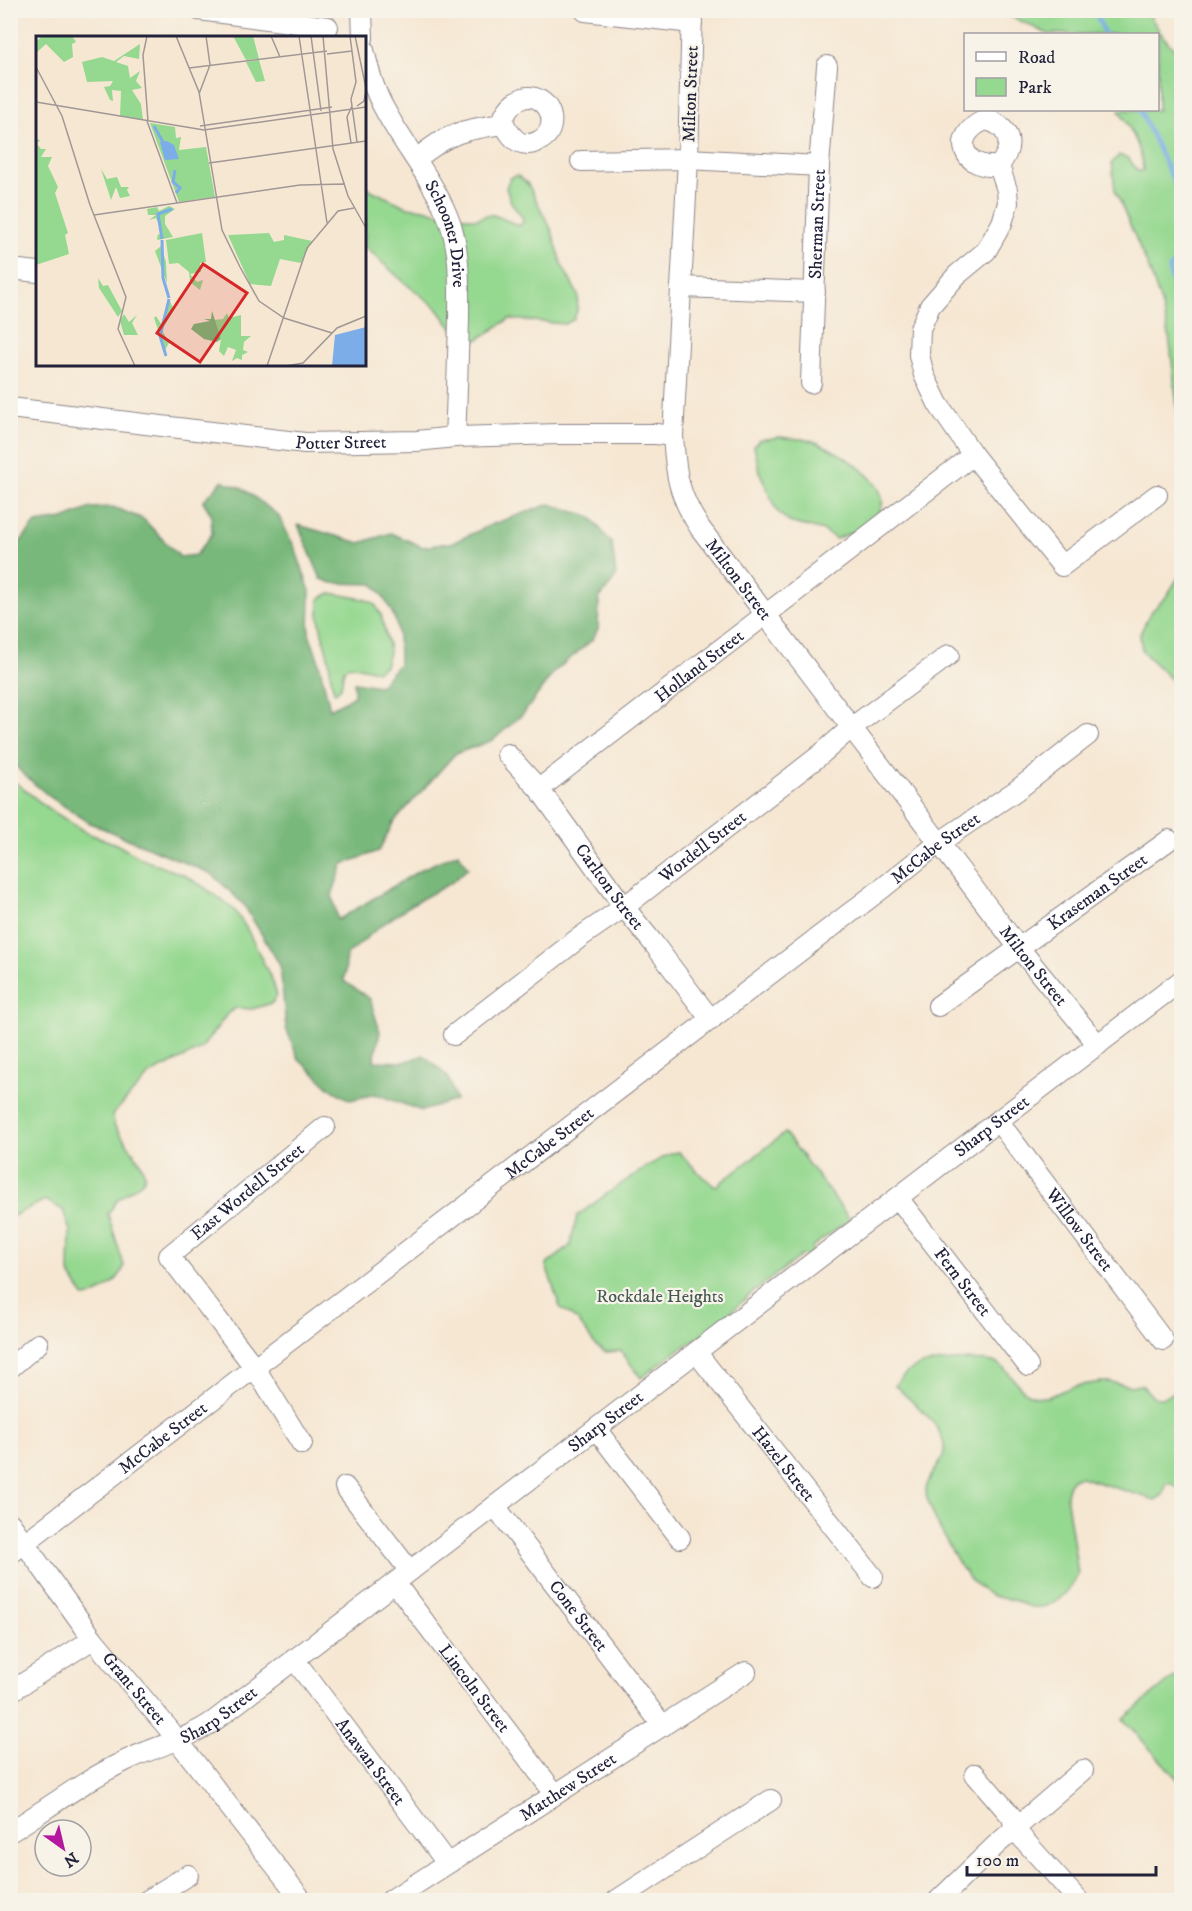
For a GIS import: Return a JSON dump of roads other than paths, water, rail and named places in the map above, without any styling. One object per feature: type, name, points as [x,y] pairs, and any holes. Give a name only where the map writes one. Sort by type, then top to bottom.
[{"type":"street","points":[[200,10],[328,27]]},
{"type":"street","points":[[362,10],[363,36]]},
{"type":"street","points":[[585,11],[692,17]]},
{"type":"street","name":"Milton Street","points":[[692,17],[688,159],[674,436],[679,489],[700,528],[1019,948],[1098,1045]]},
{"type":"street","name":"Schooner Drive","points":[[366,59],[369,73],[382,103],[417,159],[448,217],[457,253],[459,357],[455,437]]},
{"type":"street","name":"Sherman Street","points":[[811,383],[819,166],[827,66]]},
{"type":"street","points":[[417,159],[433,145],[451,135],[480,127],[504,124]]},
{"type":"street","points":[[581,161],[688,159],[819,166]]},
{"type":"street","points":[[999,166],[1007,190],[1008,203],[1002,223],[986,251],[957,275],[934,300],[922,321],[919,338],[921,365],[928,386],[973,455],[1062,566],[1157,495]]},
{"type":"street","points":[[10,269],[36,272]]},
{"type":"street","points":[[681,287],[815,292]]},
{"type":"street","name":"Potter Street","points":[[10,408],[305,443],[580,434],[674,436]]},
{"type":"street","name":"Holland Street","points":[[539,789],[973,455]]},
{"type":"street","name":"Wordell Street","points":[[454,1035],[579,938],[624,907],[819,756],[851,728],[949,655]]},
{"type":"street","name":"McCabe Street","points":[[18,1549],[711,1020],[940,842],[1017,790],[1088,735]]},
{"type":"street","name":"Carlton Street","points":[[507,754],[539,789],[624,907],[711,1020]]},
{"type":"street","name":"Kraseman Street","points":[[938,1006],[1169,840]]},
{"type":"street","name":"Sharp Street","points":[[10,1832],[113,1767],[204,1728],[1182,980]]},
{"type":"street","name":"Willow Street","points":[[998,1120],[1163,1340]]},
{"type":"street","name":"East Wordell Street","points":[[255,1368],[170,1256],[325,1127]]},
{"type":"street","name":"Fern Street","points":[[898,1198],[1028,1366]]},
{"type":"street","points":[[10,1368],[38,1344]]},
{"type":"street","name":"Hazel Street","points":[[696,1352],[873,1577]]},
{"type":"street","points":[[255,1368],[302,1444]]},
{"type":"street","points":[[596,1429],[680,1538]]},
{"type":"street","name":"Lincoln Street","points":[[345,1487],[402,1577],[555,1794]]},
{"type":"street","name":"Cone Street","points":[[495,1506],[663,1726]]},
{"type":"street","name":"Grant Street","points":[[10,1523],[18,1549],[177,1740],[302,1900]]},
{"type":"street","points":[[10,1692],[93,1639]]},
{"type":"street","name":"Anawan Street","points":[[294,1659],[447,1863]]},
{"type":"street","name":"Matthew Street","points":[[391,1900],[746,1672]]},
{"type":"street","points":[[939,1900],[996,1845],[1083,1770]]},
{"type":"street","points":[[975,1774],[1012,1817],[1015,1830],[1078,1900]]},
{"type":"street","points":[[617,1900],[771,1800]]},
{"type":"street","points":[[148,1900],[188,1875]]},
{"type":"waterway","points":[[1094,10],[1105,33]]},
{"type":"waterway","points":[[1140,111],[1182,200]]},
{"type":"waterway","points":[[1182,253],[1169,270],[1182,323]]},
{"type":"park label","name":"Rockdale Heights","points":[[660,1296]]}]
